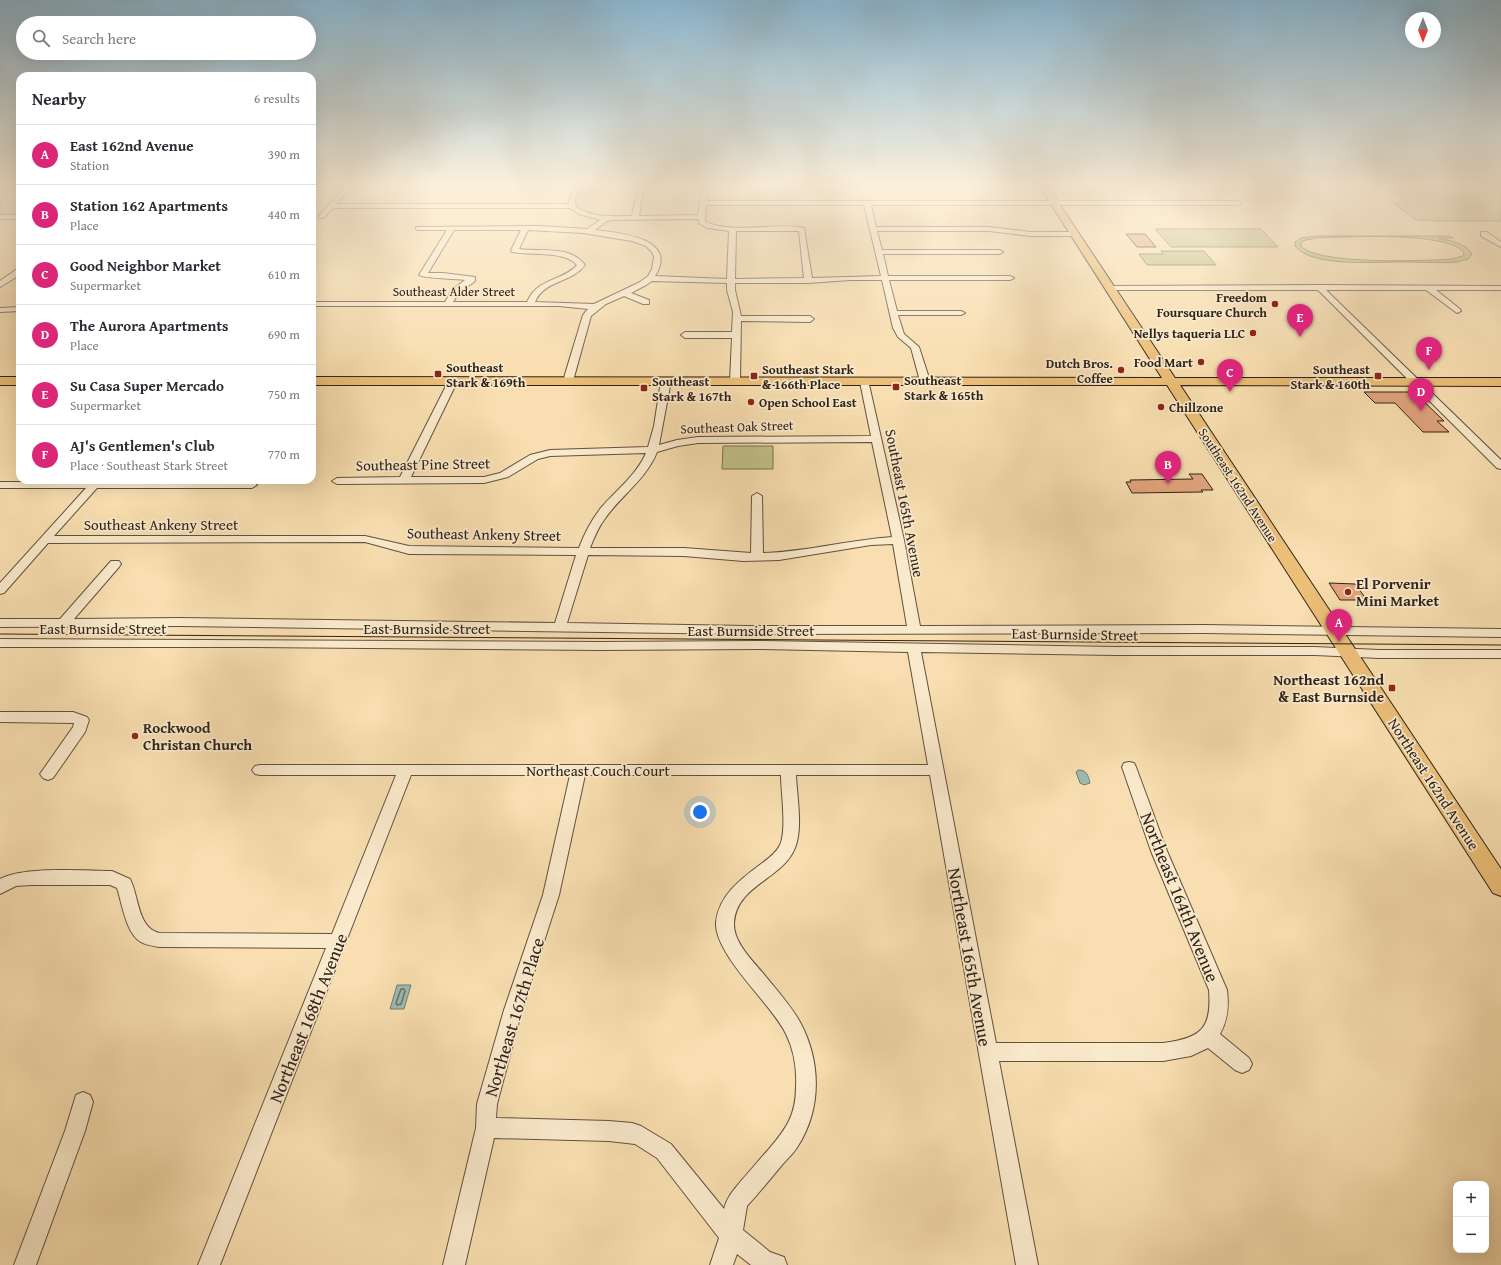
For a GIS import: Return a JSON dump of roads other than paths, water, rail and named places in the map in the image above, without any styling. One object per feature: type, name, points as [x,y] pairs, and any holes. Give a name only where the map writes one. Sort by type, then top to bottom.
[{"type":"main road","name":"Southeast 162nd Avenue","points":[[1083,246],[1340,642]]},
{"type":"main road","points":[[0,382],[16,382]]},
{"type":"main road","points":[[316,382],[1501,382]]},
{"type":"main road","name":"Northeast 162nd Avenue","points":[[1340,642],[1501,887]]},
{"type":"street","points":[[441,246],[423,275],[443,275],[472,279],[454,292],[447,304]]},
{"type":"street","points":[[517,246],[515,250],[520,252],[559,254],[578,260],[581,265],[577,270],[537,291],[530,304]]},
{"type":"street","points":[[568,381],[587,315],[603,302],[642,284],[649,278],[656,269],[658,256],[650,246]]},
{"type":"street","points":[[732,246],[730,290],[736,306],[737,318],[735,381]]},
{"type":"street","points":[[804,246],[808,281]]},
{"type":"street","points":[[877,246],[899,332],[916,350],[925,381]]},
{"type":"street","points":[[879,252],[999,252]]},
{"type":"street","points":[[0,285],[16,274]]},
{"type":"street","points":[[649,278],[730,281],[808,281],[885,278],[1010,278]]},
{"type":"street","points":[[1110,288],[1501,288]]},
{"type":"street","points":[[1321,288],[1322,291],[1410,376],[1414,382],[1501,466]]},
{"type":"street","points":[[1428,288],[1457,311]]},
{"type":"street","points":[[622,293],[646,302]]},
{"type":"street","name":"Southeast Alder Street","points":[[316,304],[575,304],[595,307]]},
{"type":"street","points":[[0,310],[16,309]]},
{"type":"street","points":[[894,313],[960,313]]},
{"type":"street","points":[[737,318],[810,319]]},
{"type":"street","points":[[685,335],[736,335]]},
{"type":"street","points":[[404,481],[452,382]]},
{"type":"street","points":[[560,627],[583,552],[594,526],[605,510],[635,487],[652,450],[666,382]]},
{"type":"street","name":"Southeast 165th Avenue","points":[[865,382],[898,540],[914,629]]},
{"type":"street","name":"Southeast Oak Street","points":[[508,473],[534,457],[550,453],[652,450],[676,443],[698,440],[877,440]]},
{"type":"street","name":"Southeast Pine Street","points":[[338,480],[484,480],[508,473]]},
{"type":"street","points":[[0,485],[32,484]]},
{"type":"street","points":[[0,590],[95,484]]},
{"type":"street","points":[[200,484],[252,485]]},
{"type":"street","points":[[757,496],[757,556]]},
{"type":"street","name":"Southeast Ankeny Street","points":[[45,540],[365,539],[376,540],[409,550],[691,553],[757,556],[798,554],[858,543],[898,540]]},
{"type":"street","points":[[63,623],[115,564]]},
{"type":"street","name":"East Burnside Street","points":[[0,623],[179,622],[754,630],[1205,629],[1340,642],[1501,654]]},
{"type":"street","name":"East Burnside Street","points":[[0,643],[250,643],[601,646],[758,645],[1115,651],[1308,651],[1340,642],[1501,633]]},
{"type":"street","name":"Northeast 165th Avenue","points":[[914,648],[1027,1265]]},
{"type":"street","points":[[0,717],[73,717],[82,720],[80,728],[48,774]]},
{"type":"street","name":"Northeast 164th Avenue","points":[[1129,767],[1159,850],[1218,990],[1220,1011],[1211,1031]]},
{"type":"street","name":"Northeast Couch Court","points":[[260,770],[936,770]]},
{"type":"street","name":"Northeast 168th Avenue","points":[[209,1265],[406,770]]},
{"type":"street","name":"Northeast 167th Place","points":[[454,1265],[486,1128],[487,1104],[498,1060],[551,895],[579,770]]},
{"type":"street","points":[[721,1265],[726,1255],[731,1235],[736,1203],[792,1138],[805,1102],[805,1066],[796,1033],[784,1014],[743,962],[728,937],[725,924],[726,914],[734,898],[742,887],[776,860],[786,848],[790,835],[788,770]]},
{"type":"street","points":[[0,888],[13,880],[31,878],[112,878],[124,884],[129,895],[137,926],[145,935],[159,940],[338,941]]},
{"type":"street","points":[[987,1052],[1158,1052],[1187,1048],[1201,1042],[1211,1031],[1242,1064]]},
{"type":"street","points":[[24,1265],[74,1132],[83,1102]]},
{"type":"street","points":[[486,1128],[609,1131],[632,1133],[641,1136],[668,1155],[731,1235],[764,1261],[776,1265]]},
{"type":"water","points":[[1078,770],[1087,774],[1090,783],[1084,785],[1080,783],[1076,772]]},
{"type":"water","points":[[397,985],[411,985],[404,1009],[390,1009]]},
{"type":"tram line","points":[[0,634],[1501,645]]},
{"type":"place","name":"Freedom Foursquare Church","points":[[1275,304]]},
{"type":"place","name":"Nellys taqueria LLC","points":[[1253,333]]},
{"type":"place","name":"Su Casa Super Mercado","points":[[1300,337]]},
{"type":"place","name":"Food Mart","points":[[1201,362]]},
{"type":"place","name":"Dutch Bros. Coffee","points":[[1121,370]]},
{"type":"place","name":"AJ's Gentlemen's Club","points":[[1429,370]]},
{"type":"place","name":"Southeast Stark & 169th","points":[[438,374]]},
{"type":"place","name":"Southeast Stark & 166th Place","points":[[754,376]]},
{"type":"place","name":"Southeast Stark & 160th","points":[[1378,376]]},
{"type":"place","name":"Southeast Stark & 165th","points":[[896,387]]},
{"type":"place","name":"Southeast Stark & 167th","points":[[644,388]]},
{"type":"place","name":"Good Neighbor Market","points":[[1230,392]]},
{"type":"place","name":"Open School East","points":[[751,402]]},
{"type":"place","name":"Chillzone","points":[[1161,407]]},
{"type":"place","name":"The Aurora Apartments","points":[[1421,411]]},
{"type":"place","name":"Station 162 Apartments","points":[[1168,484]]},
{"type":"place","name":"El Porvenir Mini Market","points":[[1348,592]]},
{"type":"place","name":"East 162nd Avenue","points":[[1339,642]]},
{"type":"place","name":"Northeast 162nd & East Burnside","points":[[1392,688]]},
{"type":"place","name":"Rockwood Christan Church","points":[[135,736]]}]
